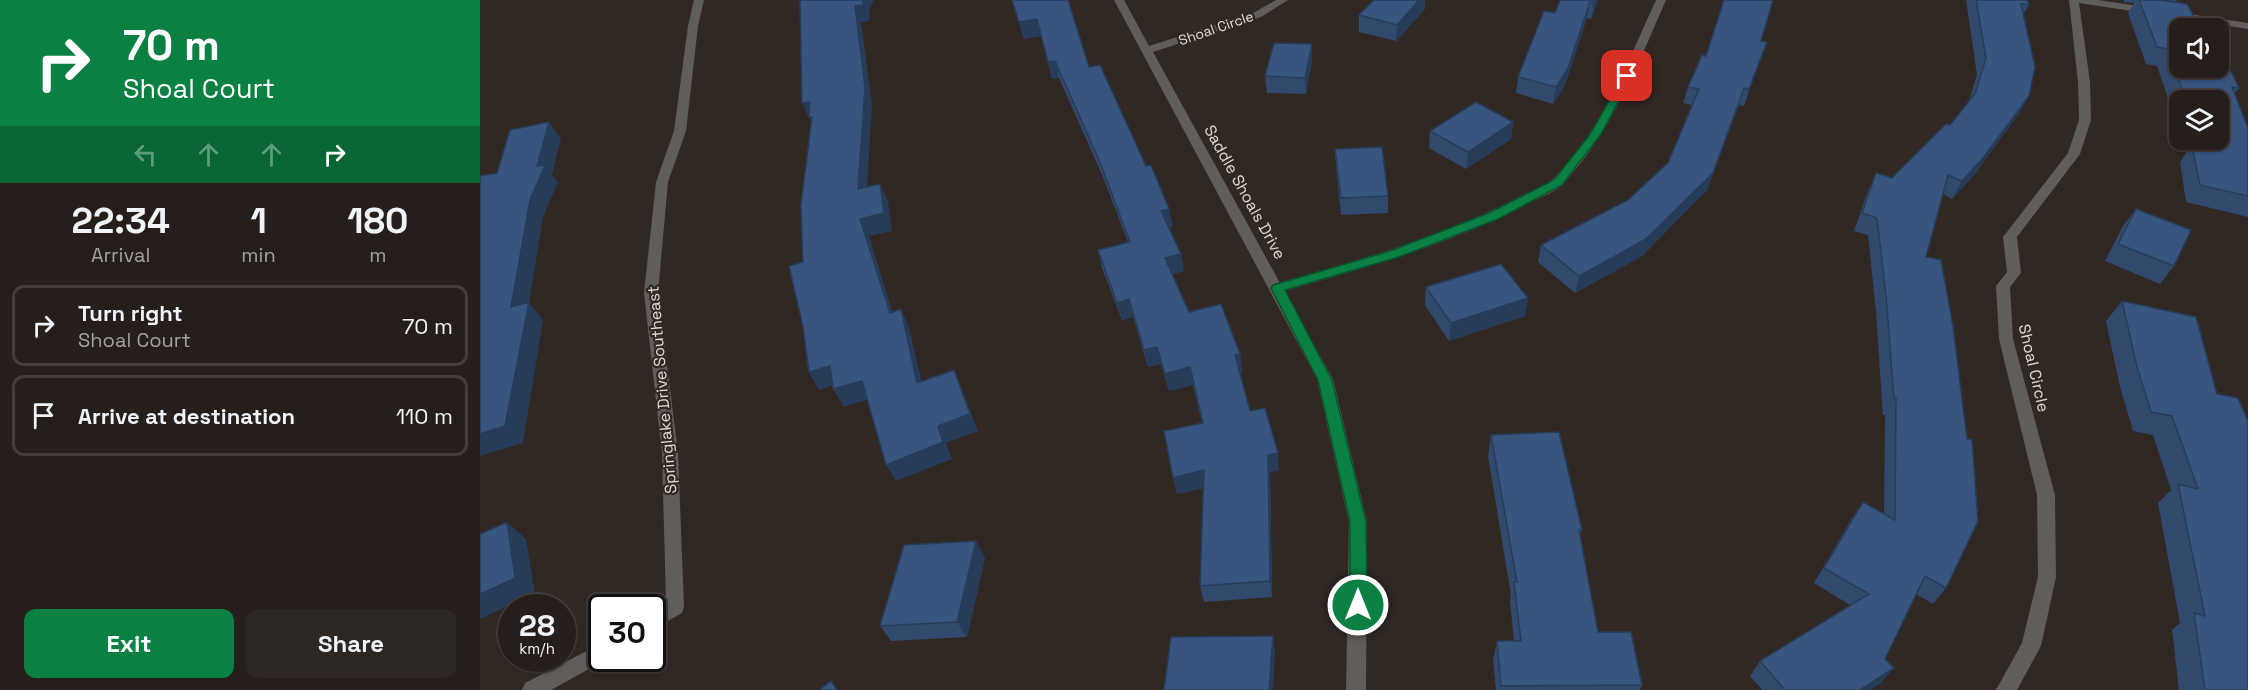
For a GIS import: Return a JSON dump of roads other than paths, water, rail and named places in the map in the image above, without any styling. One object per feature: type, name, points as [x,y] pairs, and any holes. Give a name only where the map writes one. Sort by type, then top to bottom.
[{"type":"street","name":"Saddle Shoals Drive","points":[[1119,0],[1278,288],[1325,380],[1358,522],[1356,690]]},
{"type":"street","name":"Shoal Circle","points":[[1147,50],[1257,15],[1283,0]]},
{"type":"street","points":[[1278,288],[1394,254],[1494,216],[1558,182],[1596,134],[1627,76],[1661,0]]},
{"type":"street","name":"Shoal Circle","points":[[2006,690],[2031,646],[2047,577],[2047,507],[2046,495],[2006,339],[2003,286],[2014,273],[2010,237],[2074,154],[2085,120],[2084,82],[2076,0]]},
{"type":"street","points":[[2076,0],[2248,26]]},
{"type":"street","name":"Springlake Drive Southeast","points":[[666,612],[675,607],[670,453],[651,293],[662,182],[680,131],[698,3]]},
{"type":"street","points":[[532,690],[588,659]]}]
